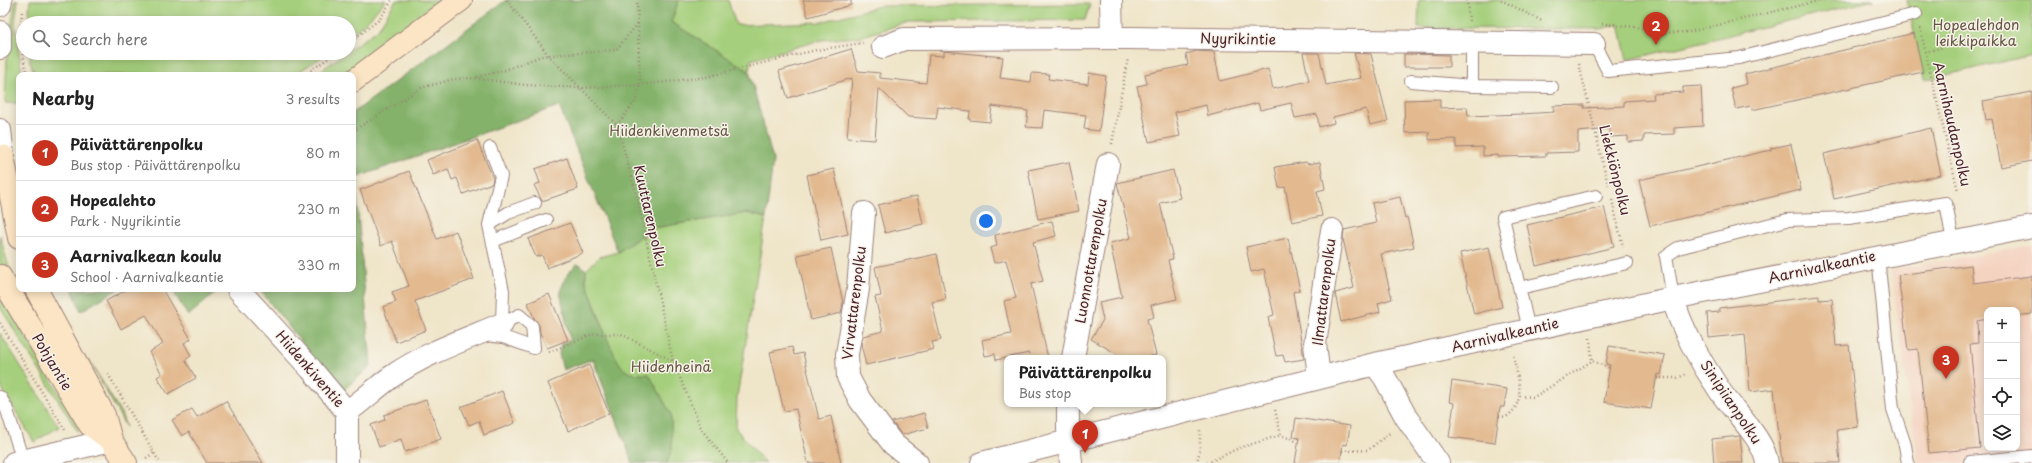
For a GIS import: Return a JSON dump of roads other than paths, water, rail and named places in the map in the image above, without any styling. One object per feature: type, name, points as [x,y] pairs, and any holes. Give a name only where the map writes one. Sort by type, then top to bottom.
[{"type":"main road","points":[[356,79],[461,0]]},
{"type":"main road","points":[[7,156],[9,184],[16,222]]},
{"type":"main road","name":"Pohjantie","points":[[0,276],[90,425],[111,440]]},
{"type":"main road","name":"Pohjantie","points":[[38,292],[104,415],[111,440],[126,463]]},
{"type":"street","points":[[0,5],[1,0]]},
{"type":"street","points":[[1111,0],[1120,38]]},
{"type":"street","points":[[0,32],[0,48]]},
{"type":"street","name":"Nyyrikintie","points":[[883,47],[904,39],[1120,38],[1472,42],[1588,37]]},
{"type":"street","points":[[0,130],[7,156]]},
{"type":"street","name":"Luonnottarenpolku","points":[[1074,355],[1108,164]]},
{"type":"street","name":"Virvattarenpolku","points":[[864,213],[858,289],[847,354],[848,377],[860,400],[893,444],[917,463]]},
{"type":"street","name":"Aarnivalkeantie","points":[[982,463],[1319,377],[1376,364],[1673,298],[1878,256],[2032,227]]},
{"type":"street","name":"Ilmattarenpolku","points":[[1319,377],[1315,344],[1332,230]]},
{"type":"street","name":"Hiidenkiventie","points":[[241,292],[311,369],[347,412],[347,463]]},
{"type":"street","name":"Sinipiianpolku","points":[[1673,298],[1676,310],[1702,361],[1720,391],[1761,446],[1767,463]]},
{"type":"street","points":[[347,412],[391,377],[418,361],[451,343],[502,324]]},
{"type":"street","points":[[1376,364],[1406,418],[1438,463]]},
{"type":"street","points":[[1068,407],[1071,463]]},
{"type":"street","points":[[18,462],[47,459],[77,448],[111,440]]},
{"type":"lane","points":[[1588,37],[1608,71],[1739,58],[1916,14]]},
{"type":"lane","points":[[1472,42],[1472,86]]},
{"type":"lane","points":[[1411,81],[1472,86],[1552,87]]},
{"type":"lane","points":[[478,334],[503,337],[534,348],[532,326],[519,315],[502,324],[503,291],[489,225],[501,176],[490,148]]},
{"type":"lane","points":[[1529,330],[1504,217],[1596,196]]},
{"type":"lane","points":[[489,225],[508,213],[535,203]]},
{"type":"lane","points":[[1673,298],[1666,256],[1678,248],[1787,220],[1849,218],[1946,203],[1953,242]]},
{"type":"lane","points":[[493,241],[546,220]]},
{"type":"lane","points":[[1878,256],[1892,410],[1905,445],[1908,463]]},
{"type":"lane","points":[[1520,288],[1627,263]]},
{"type":"lane","points":[[0,397],[6,408],[18,462]]},
{"type":"lane","points":[[1970,462],[2032,456]]},
{"type":"place","name":"Hopealehto","points":[[1656,45]]},
{"type":"place","name":"Aarnivalkean koulu","points":[[1946,379]]},
{"type":"place","name":"Päivättärenpolku","points":[[1085,453]]},
{"type":"park label","name":"Hopealehdon leikkipaikka","points":[[1976,34]]},
{"type":"park label","name":"Hiidenkivenmetsä","points":[[669,131]]},
{"type":"park label","name":"Hiidenheinä","points":[[671,367]]}]
